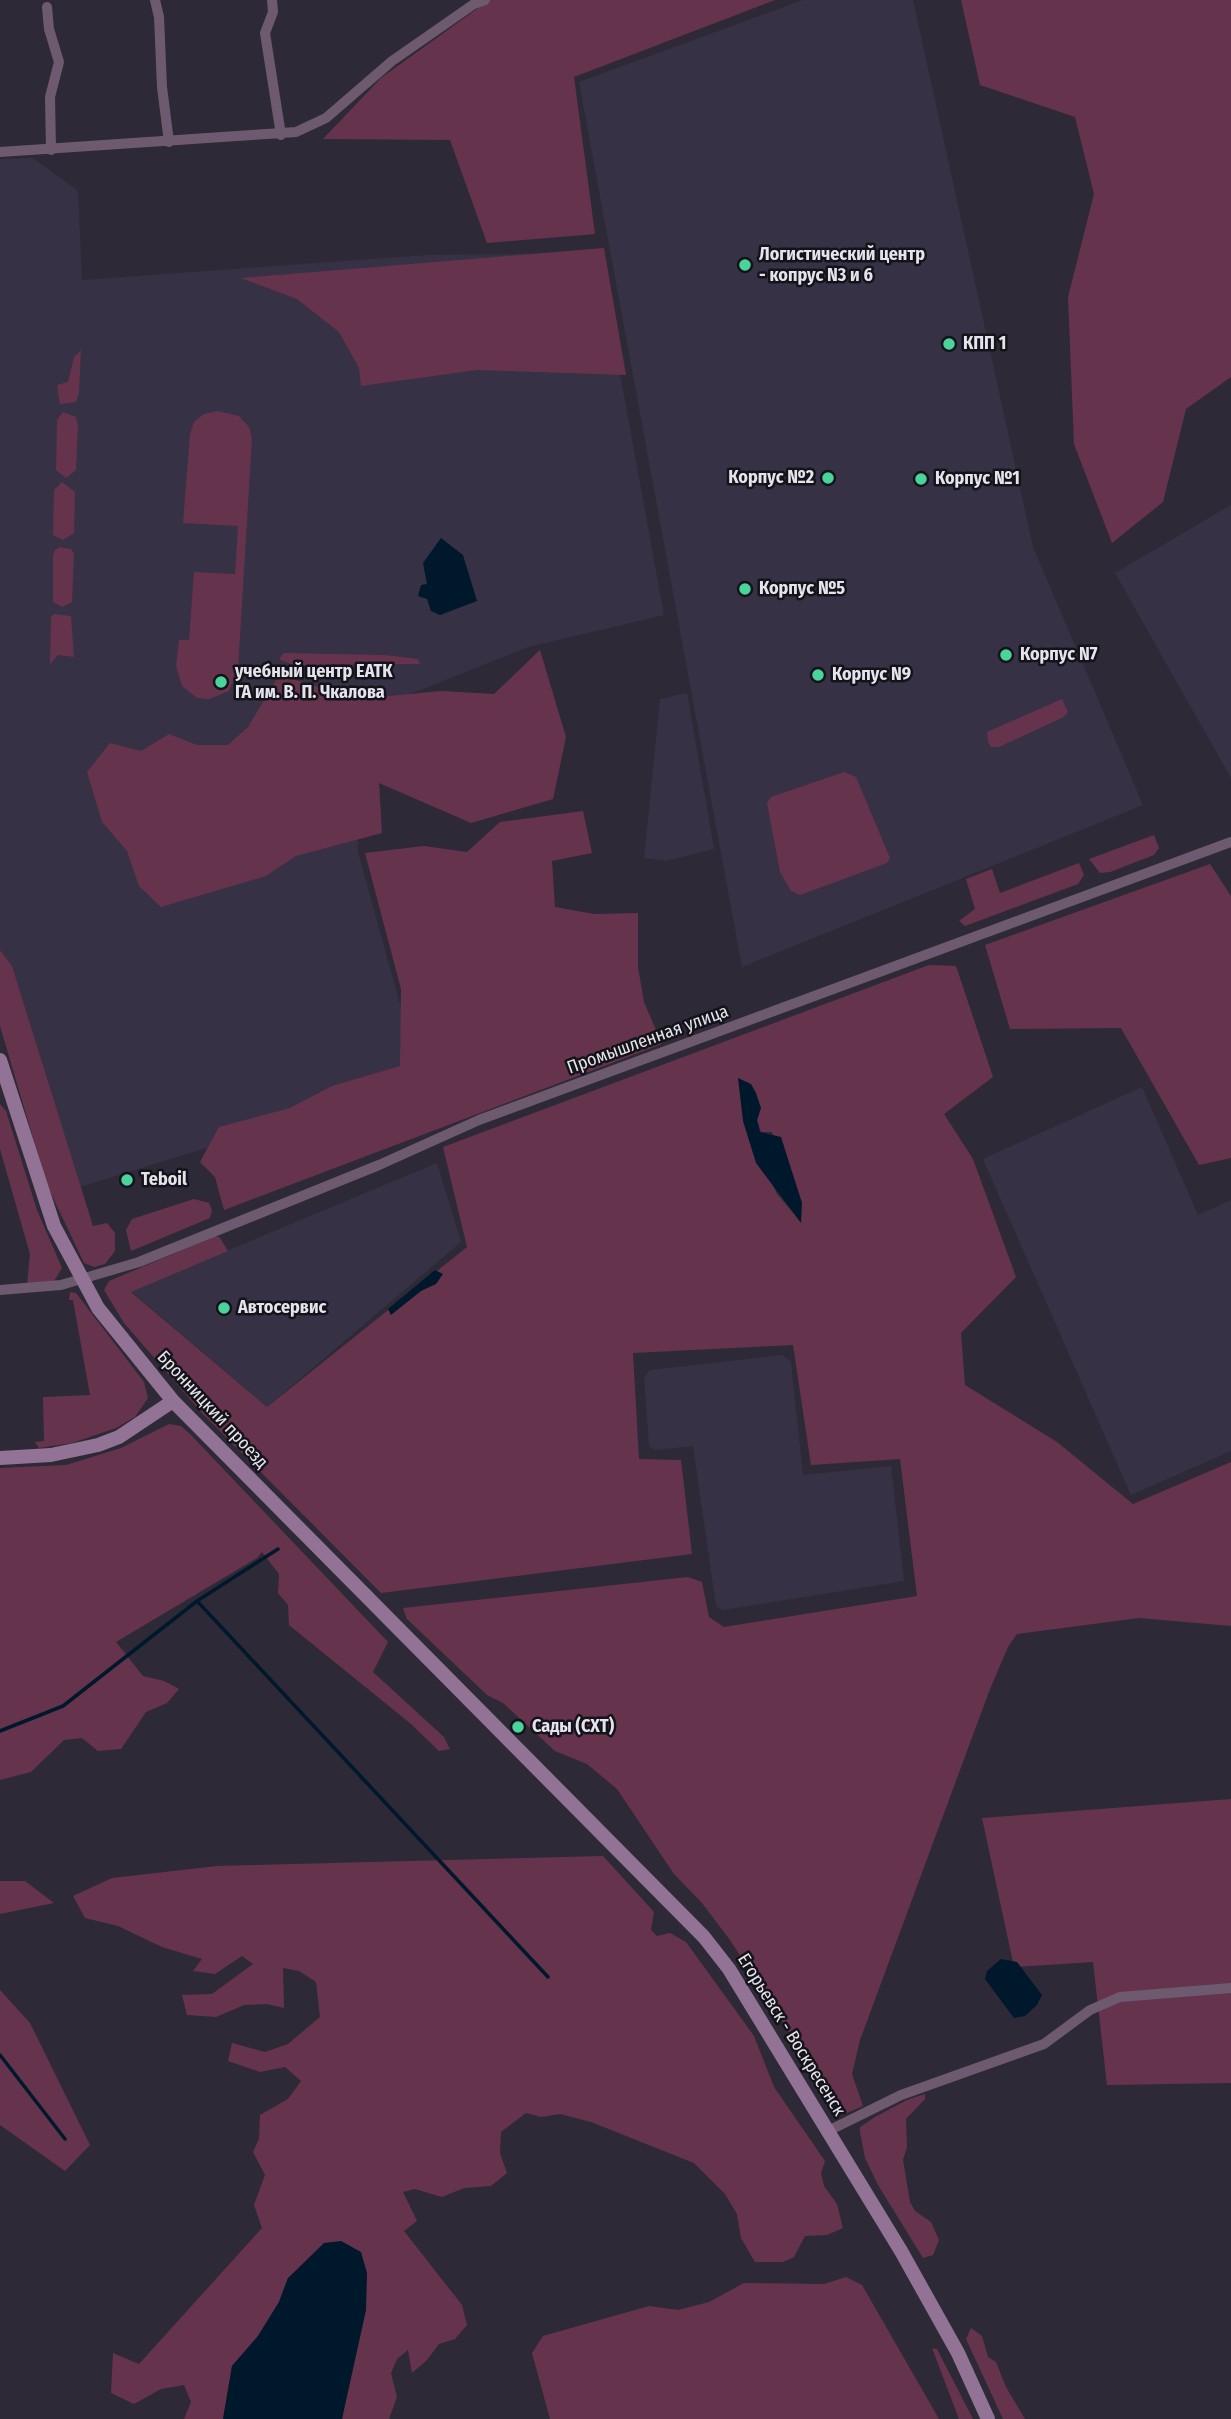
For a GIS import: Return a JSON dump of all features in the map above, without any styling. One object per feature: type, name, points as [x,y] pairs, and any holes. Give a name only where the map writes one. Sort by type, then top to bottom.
[{"type":"main road","name":"Бронницкий проезд","points":[[0,1060],[6,1097],[46,1204],[81,1279],[119,1336],[173,1401],[493,1722]]},
{"type":"main road","points":[[0,1458],[51,1455],[98,1445],[120,1437],[173,1401]]},
{"type":"main road","name":"Егорьевск - Воскресенск","points":[[493,1722],[704,1937],[729,1969],[958,2353],[988,2419]]},
{"type":"street","points":[[155,0],[159,17],[162,87],[169,142]]},
{"type":"street","points":[[272,0],[273,12],[265,33],[281,135]]},
{"type":"street","points":[[0,152],[281,135],[326,118],[392,61],[474,4],[485,0]]},
{"type":"street","points":[[47,8],[49,29],[59,62],[57,81],[50,97],[51,150]]},
{"type":"street","name":"Промышленная улица","points":[[0,1290],[61,1285],[139,1262],[379,1165],[479,1120],[1231,842]]},
{"type":"street","points":[[828,2131],[901,2095],[1044,2044],[1090,2010],[1120,1997],[1231,1988]]},
{"type":"shaded area","points":[[481,0],[775,0],[574,77],[595,234],[487,243],[450,140],[323,139],[381,78],[481,6]]},
{"type":"shaded area","points":[[803,0],[913,0],[1033,547],[1143,805],[742,967],[579,82]]},
{"type":"shaded area","points":[[961,0],[1231,0],[1231,377],[1186,409],[1163,502],[1112,543],[1074,444],[1068,297],[1094,194],[1075,117],[980,85]]},
{"type":"shaded area","name":"учебный центр ЕАТК ГА им. В. П. Чкалова","points":[[33,158],[78,191],[82,280],[427,255],[598,253],[664,615],[528,647],[355,716],[358,852],[423,1087],[332,1109],[80,1187],[12,966],[0,950],[0,159]]},
{"type":"shaded area","points":[[604,248],[626,375],[477,370],[361,386],[359,368],[339,332],[297,299],[241,278]]},
{"type":"shaded area","points":[[81,350],[76,402],[60,404],[57,385],[68,382],[74,357]]},
{"type":"shaded area","points":[[217,411],[239,416],[249,427],[252,439],[238,669],[229,691],[209,699],[197,698],[182,686],[176,666],[179,640],[189,640],[194,572],[235,574],[238,526],[183,523],[190,434],[194,422],[204,414]]},
{"type":"shaded area","points":[[63,412],[76,417],[78,425],[76,470],[66,478],[56,470],[57,420]]},
{"type":"shaded area","points":[[62,482],[75,492],[74,533],[63,540],[53,535],[54,490]]},
{"type":"shaded area","points":[[1231,505],[1231,778],[1115,573]]},
{"type":"shaded area","points":[[60,547],[71,549],[74,554],[72,602],[62,607],[53,602],[53,555]]},
{"type":"shaded area","points":[[54,614],[71,616],[74,657],[58,655],[50,664],[51,617]]},
{"type":"shaded area","points":[[540,650],[566,737],[553,799],[471,823],[379,783],[382,833],[296,856],[266,876],[161,907],[139,886],[127,851],[102,822],[87,772],[110,743],[141,751],[169,734],[197,745],[228,745],[248,727],[279,675],[358,699],[441,691],[494,694]]},
{"type":"shaded area","points":[[284,653],[384,655],[418,659],[420,664],[293,665],[279,659]]},
{"type":"shaded area","points":[[687,693],[714,849],[666,861],[644,858],[660,699]]},
{"type":"shaded area","points":[[1062,699],[1068,712],[1064,717],[999,747],[991,747],[987,732]]},
{"type":"shaded area","points":[[844,772],[856,777],[890,858],[887,863],[800,895],[791,891],[780,872],[767,803],[771,797]]},
{"type":"shaded area","points":[[583,811],[592,853],[552,861],[555,907],[594,914],[638,913],[638,967],[644,1002],[662,1044],[224,1210],[215,1177],[200,1162],[219,1127],[290,1108],[332,1086],[400,1066],[401,989],[365,853],[424,846],[467,852],[500,822]]},
{"type":"shaded area","points":[[1154,835],[1159,848],[1154,855],[1110,872],[1100,873],[1089,859]]},
{"type":"shaded area","points":[[1079,863],[1084,875],[1078,884],[965,926],[959,921],[975,909],[966,879],[992,869],[1000,893]]},
{"type":"shaded area","points":[[1210,864],[1231,896],[1231,1158],[1199,1165],[1121,1028],[1010,1029],[985,945]]},
{"type":"shaded area","points":[[0,950],[12,966],[93,1226],[107,1223],[115,1233],[115,1251],[105,1264],[94,1267],[84,1263],[47,1185],[0,1026]]},
{"type":"shaded area","points":[[929,965],[956,966],[993,1077],[944,1114],[973,1159],[1016,1277],[961,1333],[965,1385],[1057,1442],[1133,1504],[1231,1462],[1231,1626],[1139,1618],[1017,1634],[1008,1647],[860,2040],[852,2074],[863,2106],[842,2115],[730,1940],[702,1903],[674,1874],[617,1789],[587,1764],[555,1751],[503,1703],[487,1695],[407,1619],[403,1608],[688,1577],[702,1582],[709,1617],[724,1627],[917,1596],[900,1459],[811,1465],[793,1345],[633,1353],[639,1459],[681,1460],[692,1554],[381,1593],[202,1413],[124,1323],[104,1290],[109,1281],[216,1236],[220,1238],[228,1251],[131,1292],[267,1407],[467,1247],[443,1147]],"holes":[[[761,1108],[757,1120],[761,1132],[772,1132],[801,1222],[777,1194],[743,1121]]]},
{"type":"shaded area","points":[[1142,1087],[1198,1215],[1231,1200],[1231,1451],[1131,1495],[983,1159]]},
{"type":"shaded area","points":[[0,1104],[6,1111],[37,1210],[62,1268],[54,1281],[27,1285],[30,1254],[0,1149]]},
{"type":"shaded area","points":[[437,1163],[461,1242],[267,1407],[131,1291]]},
{"type":"shaded area","points":[[194,1199],[209,1203],[212,1210],[210,1218],[131,1251],[126,1230],[132,1219]]},
{"type":"shaded area","points":[[70,1292],[76,1293],[144,1382],[148,1398],[135,1417],[116,1428],[72,1443],[39,1448],[35,1442],[44,1441],[43,1397],[90,1395],[73,1300],[69,1300]]},
{"type":"shaded area","points":[[782,1355],[791,1362],[803,1475],[891,1466],[904,1581],[723,1610],[716,1606],[693,1446],[655,1450],[649,1446],[644,1377],[650,1370]]},
{"type":"shaded area","points":[[169,1424],[181,1426],[191,1435],[388,1642],[373,1672],[444,1737],[450,1749],[439,1751],[411,1724],[289,1625],[288,1605],[278,1593],[279,1574],[262,1552],[257,1558],[116,1642],[143,1676],[164,1681],[179,1689],[167,1703],[146,1712],[121,1749],[98,1751],[82,1738],[64,1740],[31,1772],[0,1780],[0,1468],[66,1465],[121,1448]]},
{"type":"shaded area","points":[[1231,1799],[1231,2083],[1107,2085],[1093,1962],[1014,1967],[982,1818]]},
{"type":"shaded area","points":[[603,1856],[654,1912],[651,1930],[657,1936],[670,1933],[686,1942],[754,2036],[774,2087],[825,2161],[821,2173],[824,2186],[837,2204],[843,2228],[827,2235],[805,2236],[794,2257],[783,2262],[755,2262],[741,2238],[737,2214],[725,2194],[694,2163],[591,2122],[560,2114],[541,2117],[526,2113],[501,2132],[500,2153],[507,2173],[491,2186],[464,2188],[442,2197],[415,2189],[403,2192],[417,2221],[404,2231],[462,2305],[467,2325],[455,2339],[439,2344],[427,2360],[412,2373],[408,2350],[397,2359],[391,2373],[397,2397],[389,2419],[342,2419],[351,2367],[288,2278],[279,2302],[258,2336],[232,2366],[223,2419],[184,2419],[191,2402],[184,2385],[161,2389],[134,2404],[111,2393],[113,2353],[139,2364],[262,2228],[254,2205],[265,2175],[253,2152],[259,2139],[260,2115],[288,2099],[301,2081],[285,2067],[260,2072],[228,2061],[232,2043],[265,2052],[288,2044],[320,2017],[316,1982],[299,1971],[283,1968],[284,2008],[267,2004],[244,2005],[216,2017],[187,2015],[182,1995],[212,1994],[253,1964],[242,1956],[215,1974],[193,1971],[202,1959],[162,1947],[118,1926],[85,1918],[73,1896],[112,1878],[217,1866]]},
{"type":"shaded area","points":[[0,1881],[25,1881],[54,1903],[0,1914]]},
{"type":"shaded area","points":[[0,1990],[30,2023],[90,2145],[65,2171],[0,2125]]},
{"type":"shaded area","points":[[925,2094],[925,2099],[906,2119],[907,2147],[903,2160],[910,2202],[915,2211],[931,2222],[939,2240],[933,2255],[923,2258],[878,2185],[865,2158],[860,2127],[907,2100]]},
{"type":"shaded area","points":[[846,2277],[862,2285],[939,2419],[550,2419],[532,2353],[543,2336],[649,2306],[678,2310],[709,2302],[744,2283],[824,2284]]},
{"type":"shaded area","points":[[971,2328],[982,2336],[988,2357],[996,2362],[1006,2387],[1025,2419],[1003,2419],[966,2339]]},
{"type":"shaded area","points":[[932,2348],[937,2349],[973,2419],[959,2419]]},
{"type":"water","points":[[441,538],[463,555],[477,601],[440,615],[431,611],[427,599],[418,596],[421,585],[427,584],[423,563]]},
{"type":"water","points":[[738,1078],[751,1084],[756,1093],[761,1108],[757,1120],[760,1132],[781,1137],[802,1203],[801,1223],[756,1163],[743,1121]]},
{"type":"water","points":[[435,1270],[443,1274],[436,1284],[421,1291],[391,1315],[388,1309]]},
{"type":"water","points":[[1001,1959],[1017,1962],[1042,1995],[1037,2005],[1025,2016],[1014,2018],[985,1979],[987,1971]]},
{"type":"water","points":[[341,2241],[361,2252],[367,2273],[366,2310],[342,2419],[223,2419],[232,2366],[258,2336],[279,2302],[288,2278],[324,2243]]},
{"type":"waterway","points":[[0,1731],[63,1706],[197,1601],[278,1549]]},
{"type":"waterway","points":[[197,1601],[548,1977]]},
{"type":"waterway","points":[[0,2055],[65,2139]]},
{"type":"place","name":"Логистический центр - копрус N3 и 6","points":[[745,265]]},
{"type":"place","name":"КПП 1","points":[[949,344]]},
{"type":"place","name":"Корпус №2","points":[[828,478]]},
{"type":"place","name":"Корпус №1","points":[[921,479]]},
{"type":"place","name":"Корпус №5","points":[[745,589]]},
{"type":"place","name":"Корпус N7","points":[[1006,655]]},
{"type":"place","name":"Корпус N9","points":[[818,675]]},
{"type":"place","name":"учебный центр ЕАТК ГА им. В. П. Чкалова","points":[[221,682]]},
{"type":"place","name":"Teboil","points":[[127,1180]]},
{"type":"place","name":"Автосервис","points":[[224,1308]]},
{"type":"place","name":"Сады (СХТ)","points":[[518,1727]]}]
